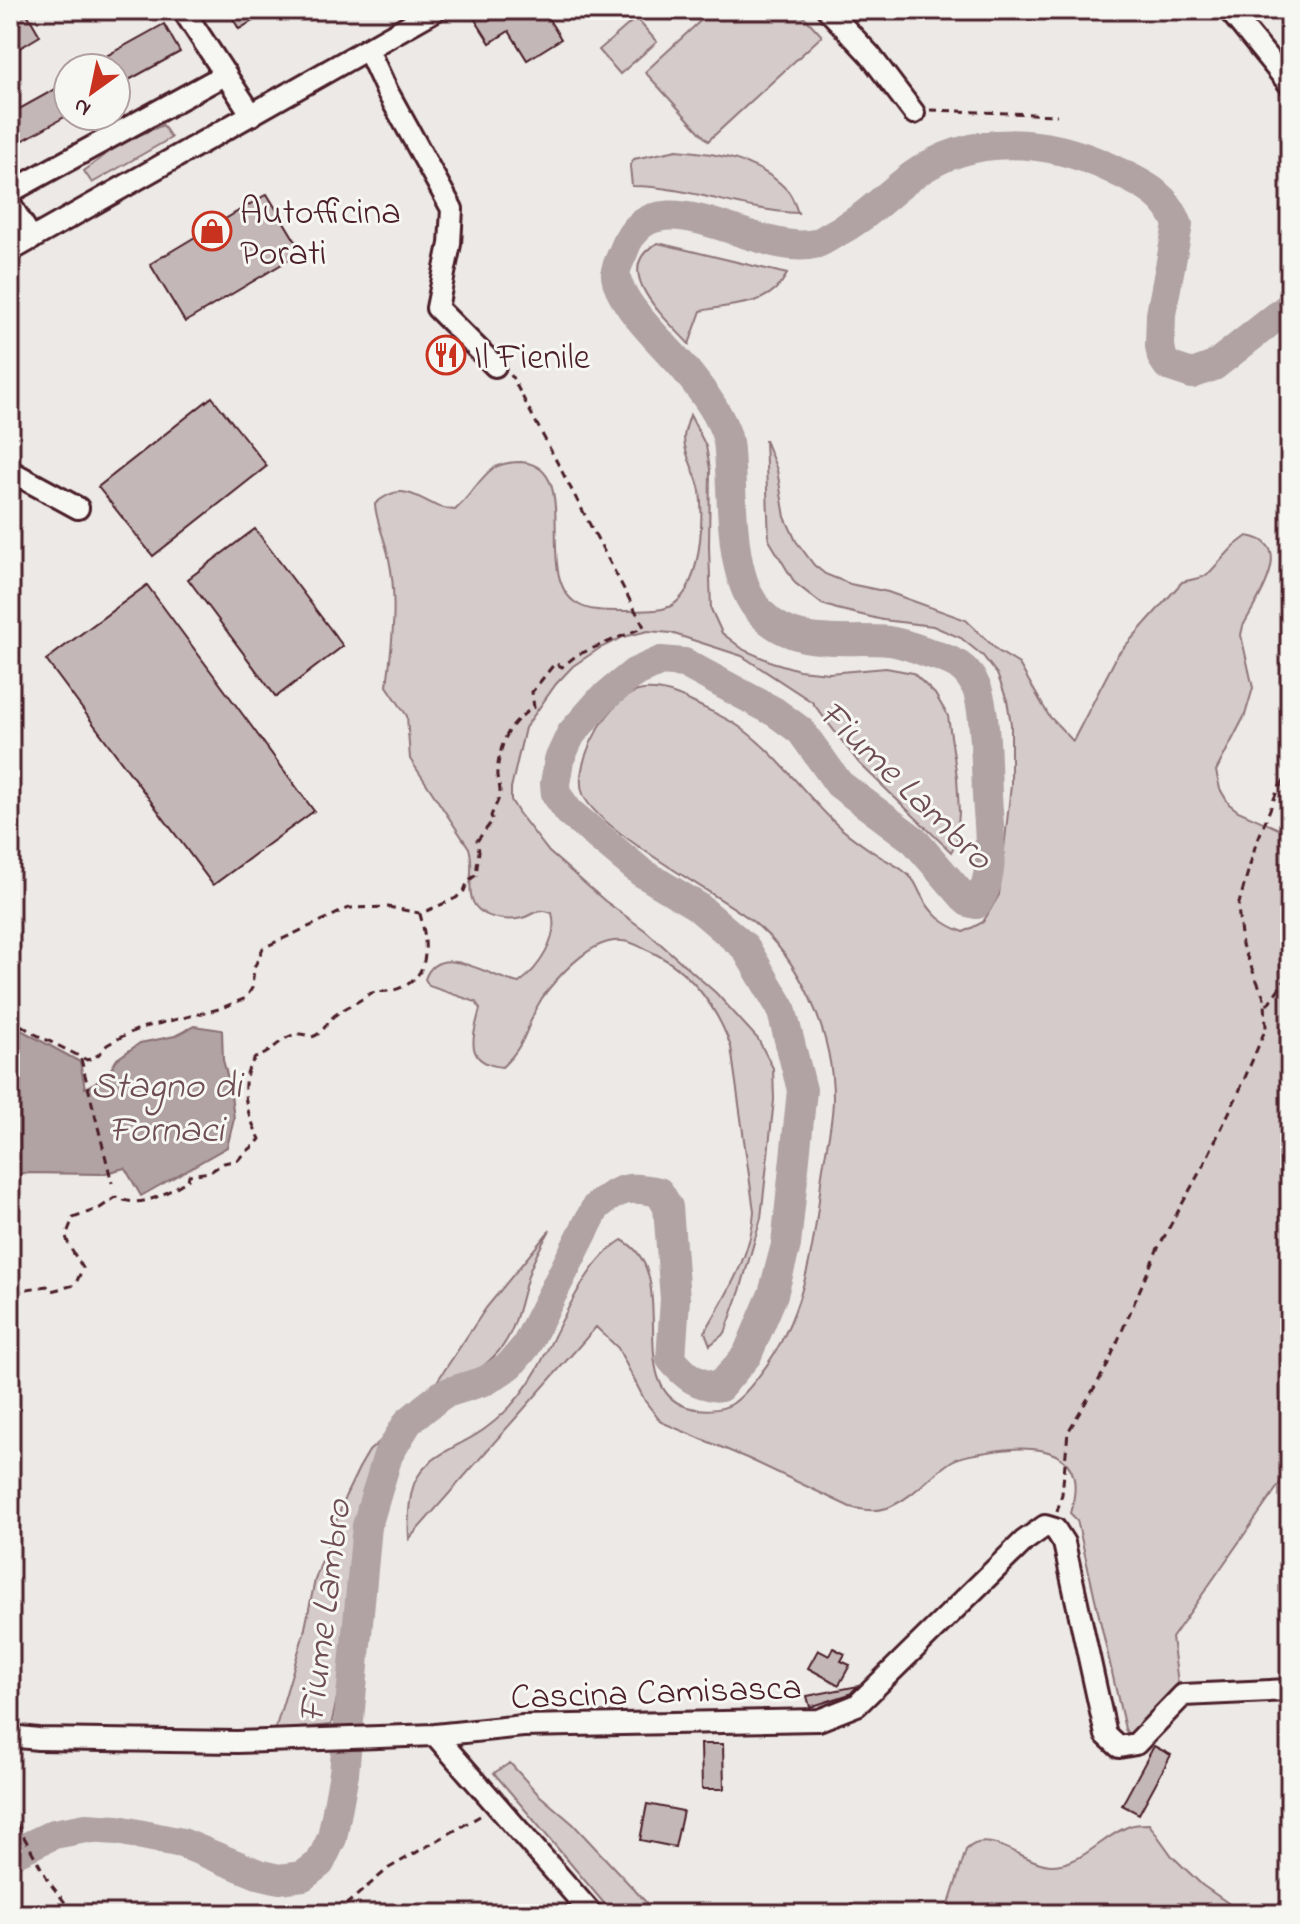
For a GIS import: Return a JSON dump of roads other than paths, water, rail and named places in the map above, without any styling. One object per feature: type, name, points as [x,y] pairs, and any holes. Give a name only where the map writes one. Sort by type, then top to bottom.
[{"type":"street","points":[[183,10],[252,115]]},
{"type":"street","points":[[10,251],[436,10]]},
{"type":"street","points":[[828,10],[870,55],[914,113]]},
{"type":"street","points":[[1229,10],[1290,85]]},
{"type":"street","points":[[368,50],[452,209],[450,244],[437,308],[502,369]]},
{"type":"street","points":[[10,192],[226,74]]},
{"type":"street","points":[[10,204],[32,239]]},
{"type":"street","points":[[10,471],[78,508]]},
{"type":"street","name":"Cascina Camisasca","points":[[10,1736],[237,1742],[435,1735],[523,1726],[819,1720],[857,1705],[1024,1541],[1045,1526],[1055,1529],[1064,1543],[1106,1735],[1119,1747],[1136,1744],[1183,1695],[1290,1690]]},
{"type":"street","points":[[435,1735],[592,1914]]},
{"type":"water","name":"Stagno di Fornaci","points":[[10,1024],[80,1062],[85,1088],[106,1077],[117,1059],[140,1043],[175,1036],[194,1026],[222,1030],[223,1060],[234,1119],[227,1147],[141,1196],[125,1168],[102,1174],[23,1173],[10,1180]]},
{"type":"waterway","name":"Fiume Lambro","points":[[10,1855],[54,1834],[86,1828],[118,1830],[182,1843],[258,1874],[279,1879],[303,1876],[320,1863],[332,1838],[344,1773],[367,1526],[388,1455],[408,1422],[443,1394],[487,1380],[510,1365],[526,1346],[596,1207],[611,1196],[625,1190],[649,1190],[659,1192],[668,1207],[675,1299],[671,1359],[692,1379],[720,1387],[747,1355],[773,1294],[786,1245],[802,1090],[781,1008],[745,947],[697,906],[641,872],[569,812],[556,794],[559,760],[571,734],[601,700],[634,673],[661,661],[684,663],[775,712],[801,731],[839,784],[914,840],[968,902],[976,904],[983,893],[989,866],[990,836],[984,725],[980,699],[973,681],[954,662],[900,643],[805,637],[775,625],[761,613],[751,599],[738,564],[725,431],[702,391],[642,322],[617,282],[617,266],[638,227],[658,217],[682,216],[791,245],[814,244],[856,221],[912,176],[935,162],[985,146],[1036,146],[1087,159],[1122,174],[1160,197],[1173,214],[1178,225],[1161,314],[1160,346],[1168,366],[1192,374],[1214,366],[1290,306]]},
{"type":"place","name":"Autofficina Porati","points":[[212,231]]},
{"type":"place","name":"Il Fienile","points":[[446,355]]}]
